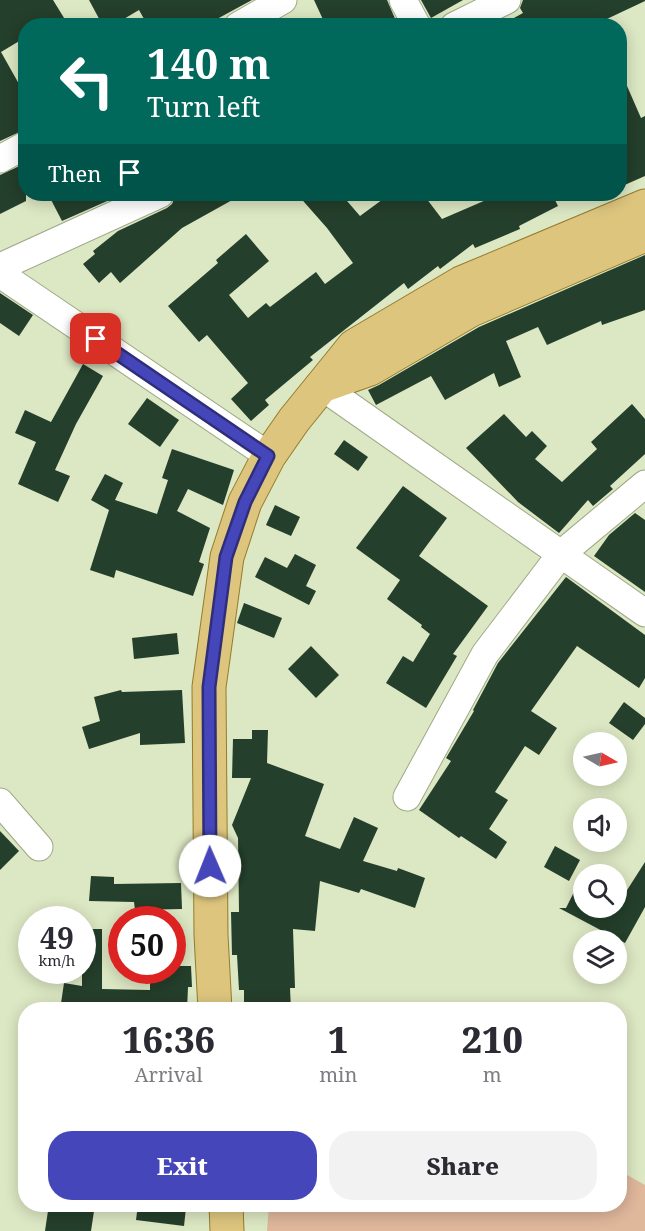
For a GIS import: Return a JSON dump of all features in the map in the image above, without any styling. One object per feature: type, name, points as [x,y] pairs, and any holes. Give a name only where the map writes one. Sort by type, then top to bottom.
[{"type":"main road","points":[[215,1002],[211,935],[209,687],[226,557],[245,502],[268,456],[354,346],[461,283],[645,206]]},
{"type":"main road","points":[[321,386],[370,369],[471,310],[645,235]]},
{"type":"main road","points":[[226,1212],[227,1231]]},
{"type":"street","points":[[252,18],[283,0]]},
{"type":"street","points":[[403,0],[413,18]]},
{"type":"street","points":[[470,18],[507,0]]},
{"type":"street","points":[[0,159],[18,149]]},
{"type":"street","points":[[0,267],[145,201]]},
{"type":"street","points":[[0,274],[268,456]]},
{"type":"street","points":[[321,386],[645,613]]},
{"type":"street","points":[[407,797],[485,654],[561,554],[645,484]]},
{"type":"street","points":[[0,802],[39,847]]},
{"type":"shaded area","points":[[627,1175],[645,1185],[645,1231],[267,1231],[268,1212],[627,1212]]},
{"type":"building","points":[[0,0],[53,0],[64,18],[18,18],[18,42],[1,52],[18,82],[18,133],[0,141]]},
{"type":"building","points":[[89,0],[252,0],[219,18],[144,18],[139,10],[126,18],[99,18]]},
{"type":"building","points":[[314,0],[387,0],[395,18],[322,18]]},
{"type":"building","points":[[421,0],[463,0],[431,18]]},
{"type":"building","points":[[523,0],[645,0],[609,18],[514,18],[523,13],[520,8]]},
{"type":"building","points":[[627,86],[641,118],[645,116],[645,176],[627,184]]},
{"type":"building","points":[[18,167],[18,201],[26,201],[0,214],[0,175]]},
{"type":"building","points":[[52,201],[107,201],[62,221]]},
{"type":"building","points":[[173,201],[230,201],[182,228],[120,283],[111,272],[99,283],[83,264],[95,254],[93,251],[118,231],[172,204]]},
{"type":"building","points":[[303,201],[347,201],[360,216],[380,201],[428,201],[442,219],[484,201],[556,201],[558,206],[519,226],[520,229],[475,248],[473,244],[440,269],[438,266],[408,289],[404,283],[310,357],[313,360],[265,400],[269,405],[251,421],[231,399],[248,383],[207,335],[199,342],[168,306],[218,263],[216,260],[246,234],[269,261],[229,295],[248,318],[266,303],[270,307],[316,272],[325,284],[353,263]]},
{"type":"building","points":[[645,255],[645,310],[602,325],[601,321],[547,345],[538,327],[506,341],[521,377],[499,387],[494,373],[445,400],[431,376],[376,405],[368,390],[479,327]]},
{"type":"building","points":[[0,293],[33,315],[19,336],[0,323]]},
{"type":"building","points":[[83,364],[103,376],[76,424],[55,470],[70,476],[58,502],[18,484],[36,442],[15,433],[25,410],[51,422]]},
{"type":"building","points":[[147,398],[179,420],[160,447],[128,424]]},
{"type":"building","points":[[632,404],[645,419],[645,454],[610,486],[613,489],[593,506],[588,500],[559,533],[518,502],[466,448],[504,414],[526,437],[532,431],[547,446],[535,459],[562,482],[597,449],[591,442]]},
{"type":"building","points":[[344,440],[368,457],[358,471],[334,454]]},
{"type":"building","points":[[172,449],[234,470],[223,505],[188,489],[177,511],[210,528],[199,562],[204,564],[193,596],[116,570],[114,578],[90,570],[109,510],[91,500],[105,474],[123,483],[115,500],[157,514],[168,480],[162,478]]},
{"type":"building","points":[[403,486],[447,518],[419,556],[488,606],[453,654],[457,656],[426,708],[386,683],[403,656],[413,662],[430,634],[421,627],[422,625],[387,599],[400,580],[356,548]]},
{"type":"building","points":[[275,505],[300,517],[291,536],[266,525]]},
{"type":"building","points":[[635,513],[645,520],[645,592],[594,556],[609,535]]},
{"type":"building","points":[[295,554],[316,565],[306,586],[316,591],[309,605],[255,577],[265,557],[287,568]]},
{"type":"building","points":[[566,577],[645,635],[645,678],[639,688],[577,646],[531,711],[557,728],[539,755],[525,746],[495,792],[508,800],[489,829],[507,842],[496,859],[461,836],[459,838],[419,810],[451,761],[446,758],[474,711],[498,663]]},
{"type":"building","points":[[244,603],[282,618],[274,638],[237,623]]},
{"type":"building","points":[[177,633],[179,654],[134,659],[132,638]]},
{"type":"building","points":[[311,646],[339,675],[316,698],[288,669]]},
{"type":"building","points":[[121,690],[122,692],[182,690],[185,743],[140,745],[140,733],[89,749],[82,727],[100,721],[94,697]]},
{"type":"building","points":[[624,702],[645,718],[645,724],[633,740],[627,736],[627,732],[622,732],[609,723]]},
{"type":"building","points":[[252,730],[268,730],[267,763],[324,784],[305,836],[340,849],[354,817],[378,828],[363,861],[397,871],[398,868],[425,878],[415,908],[361,889],[359,893],[320,881],[315,931],[293,929],[295,988],[290,988],[291,1002],[244,1002],[244,990],[239,990],[237,955],[232,955],[231,912],[239,912],[238,838],[232,825],[251,778],[232,778],[233,739],[252,739]]},
{"type":"building","points":[[0,831],[19,851],[0,870]]},
{"type":"building","points":[[555,846],[580,860],[578,864],[573,864],[573,873],[569,881],[544,867]]},
{"type":"building","points":[[645,862],[645,907],[627,939],[627,930],[600,930],[578,918],[627,918],[627,890]]},
{"type":"building","points":[[91,876],[114,877],[114,884],[181,883],[182,906],[134,906],[134,902],[89,901]]},
{"type":"building","points":[[573,894],[573,915],[559,908],[566,908]]},
{"type":"building","points":[[96,929],[102,929],[102,989],[150,990],[150,984],[186,984],[186,966],[191,966],[192,987],[188,987],[187,1002],[61,1002],[64,984],[82,986],[82,984],[96,984]]},
{"type":"building","points":[[48,1212],[94,1212],[91,1231],[45,1231]]},
{"type":"building","points":[[137,1212],[186,1212],[184,1226],[136,1220]]},
{"type":"route","points":[[96,339],[268,456],[245,502],[226,557],[209,687],[210,866]]}]
